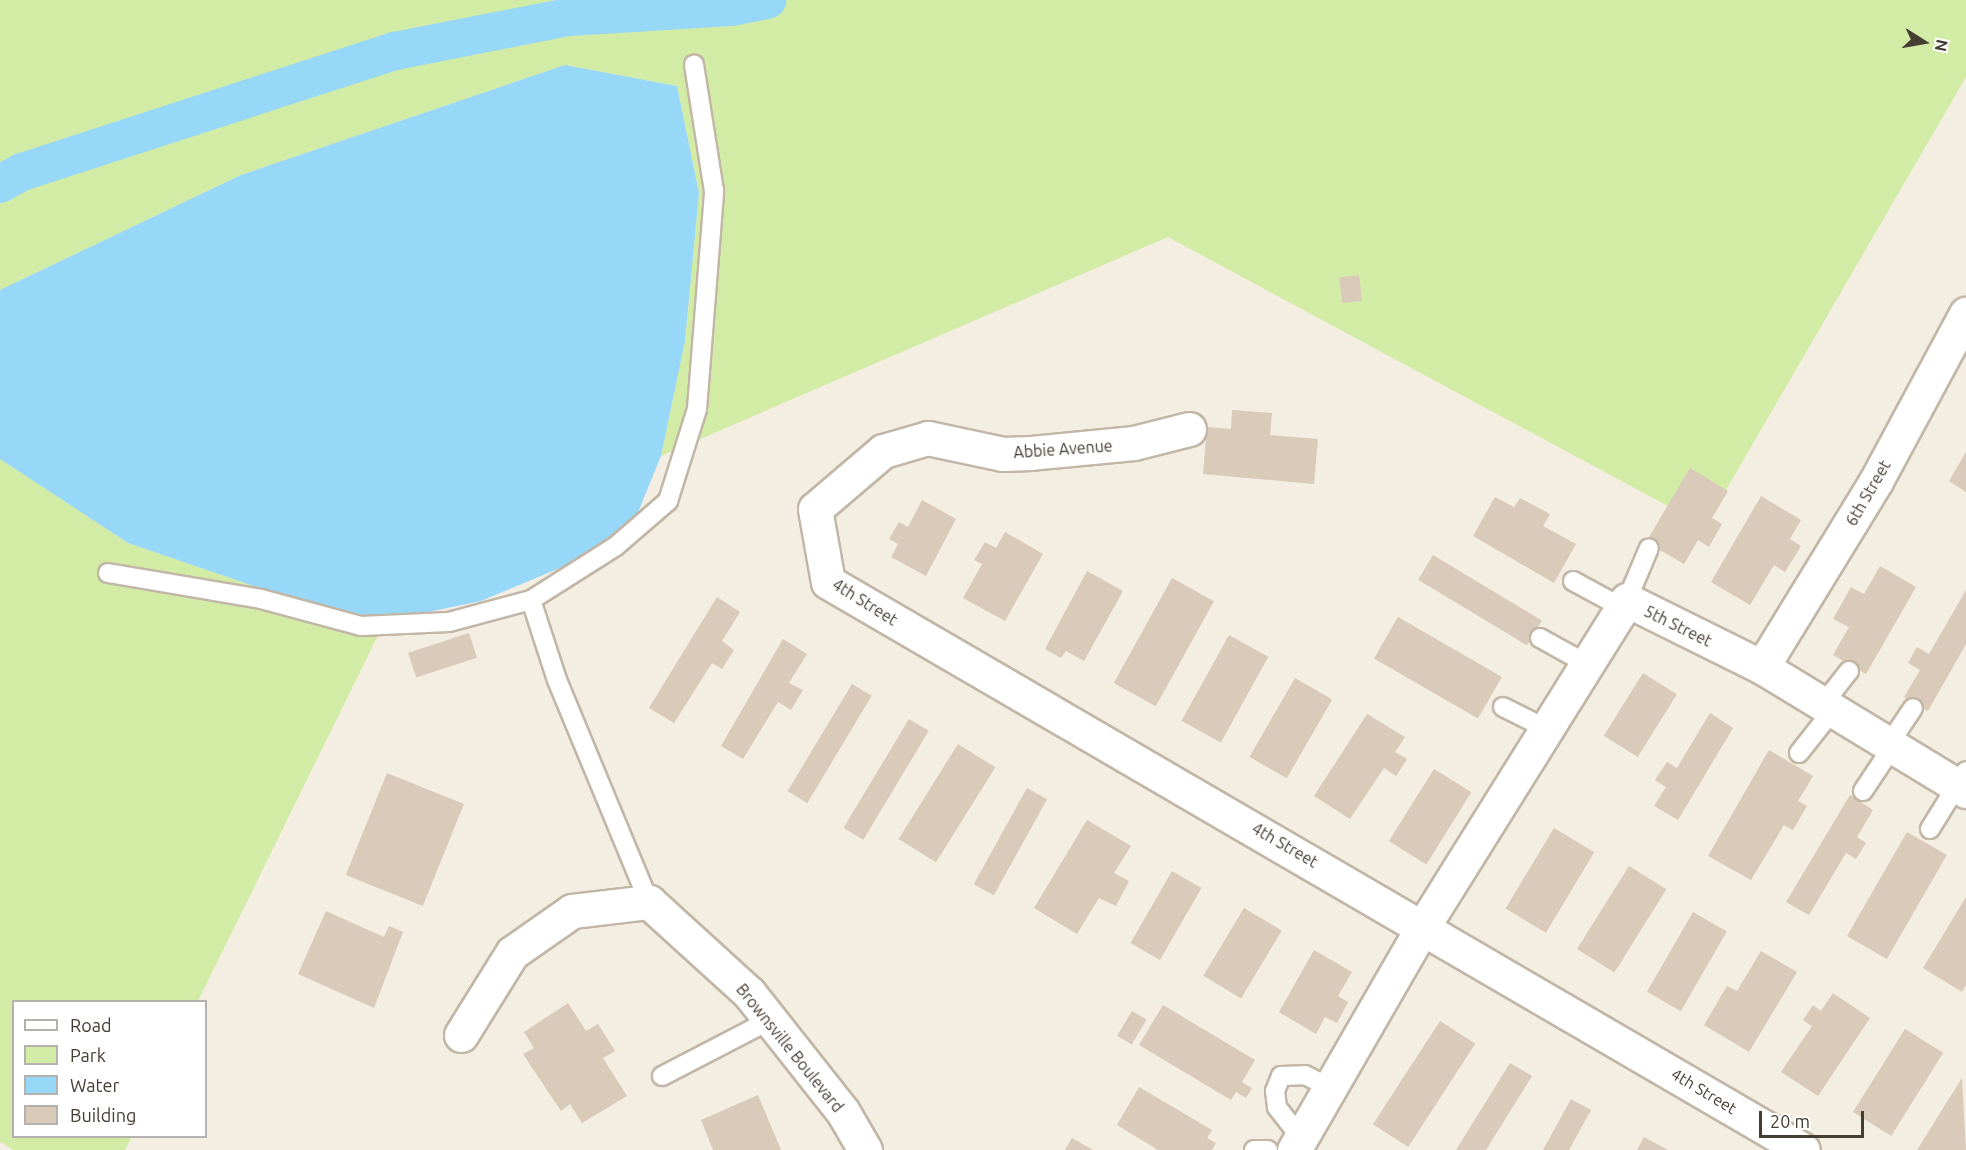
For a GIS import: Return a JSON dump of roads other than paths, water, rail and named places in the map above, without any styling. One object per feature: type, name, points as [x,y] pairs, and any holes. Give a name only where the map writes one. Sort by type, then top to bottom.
[{"type":"street","name":"6th Street","points":[[1762,667],[1876,482],[1966,314]]},
{"type":"street","name":"Abbie Avenue","points":[[815,509],[883,451],[928,438],[1004,454],[1134,443],[1189,429]]},
{"type":"street","name":"4th Street","points":[[815,509],[828,582],[1424,925],[1803,1150]]},
{"type":"street","name":"5th Street","points":[[1297,1144],[1424,925],[1625,604],[1762,667],[1891,745],[1963,782]]},
{"type":"street","name":"Brownsville Boulevard","points":[[649,902],[749,993],[843,1112],[865,1150]]},
{"type":"street","points":[[461,1035],[512,953],[572,911],[649,902]]},
{"type":"lane","points":[[108,573],[261,599],[361,626],[449,622],[531,600],[616,546],[668,501],[697,409],[714,191],[694,65]]},
{"type":"lane","points":[[1573,581],[1625,604],[1648,548]]},
{"type":"lane","points":[[531,600],[557,680],[649,902]]},
{"type":"lane","points":[[1540,638],[1587,664]]},
{"type":"lane","points":[[1799,753],[1849,671]]},
{"type":"lane","points":[[1503,707],[1547,729]]},
{"type":"lane","points":[[1863,791],[1913,708]]},
{"type":"lane","points":[[1930,829],[1963,782]]},
{"type":"lane","points":[[662,1076],[770,1020]]},
{"type":"lane","points":[[1297,1144],[1277,1107],[1275,1091],[1281,1076],[1305,1076],[1330,1088]]},
{"type":"lane","points":[[1254,1150],[1268,1150]]},
{"type":"water","points":[[565,65],[677,86],[699,193],[685,341],[661,456],[634,522],[567,565],[481,601],[385,621],[286,597],[128,543],[0,459],[0,290],[241,175]]},
{"type":"waterway","points":[[0,184],[22,172],[395,51],[569,17],[731,7],[767,0]]}]
